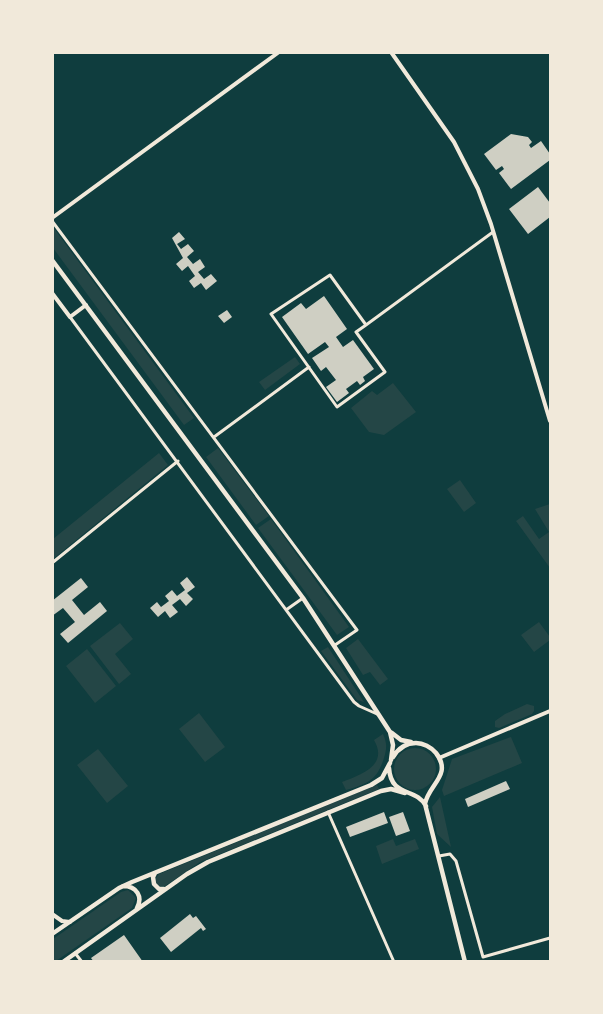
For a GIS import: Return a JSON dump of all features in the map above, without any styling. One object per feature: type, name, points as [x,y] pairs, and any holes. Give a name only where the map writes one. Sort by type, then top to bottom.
[{"type":"main road","points":[[52,220],[279,52]]},
{"type":"main road","points":[[391,52],[441,122],[463,157],[478,189],[550,421]]},
{"type":"main road","points":[[52,260],[303,598],[388,727],[401,740],[430,747],[439,758],[441,771],[436,784],[426,798],[426,806],[465,962]]},
{"type":"main road","points":[[52,293],[70,316],[86,305]]},
{"type":"main road","points":[[439,758],[550,711]]},
{"type":"main road","points":[[388,727],[393,745],[390,773],[393,783],[422,800],[426,806]]},
{"type":"main road","points":[[52,934],[121,887],[372,785],[382,778],[399,748],[417,743]]},
{"type":"main road","points":[[63,962],[170,886],[208,862],[387,789],[407,793],[425,793],[436,784]]},
{"type":"main road","points":[[157,872],[152,881],[156,887],[162,889],[170,886]]},
{"type":"main road","points":[[121,887],[129,886],[138,892],[140,902],[134,911]]},
{"type":"main road","points":[[53,922],[54,916],[62,921],[71,922]]},
{"type":"street","points":[[52,220],[357,630],[335,645]]},
{"type":"street","points":[[366,325],[330,275],[271,314],[337,407],[385,372],[356,332],[366,325],[493,232]]},
{"type":"street","points":[[70,316],[354,702],[380,715]]},
{"type":"street","points":[[214,437],[309,367]]},
{"type":"street","points":[[52,563],[178,461]]},
{"type":"street","points":[[286,610],[303,598]]},
{"type":"street","points":[[328,812],[393,962]]},
{"type":"street","points":[[438,856],[450,854],[456,861],[483,957],[550,938]]},
{"type":"street","points":[[75,953],[82,962]]},
{"type":"shaded area","points":[[53,227],[194,418],[184,425],[53,248]]},
{"type":"shaded area","points":[[295,357],[300,364],[265,390],[259,382]]},
{"type":"shaded area","points":[[393,383],[416,412],[384,435],[369,432],[351,408],[372,391],[377,395]]},
{"type":"shaded area","points":[[218,448],[269,516],[256,525],[206,457]]},
{"type":"shaded area","points":[[159,453],[168,465],[53,559],[53,539]]},
{"type":"shaded area","points":[[460,480],[476,503],[464,512],[447,489]]},
{"type":"shaded area","points":[[550,504],[550,568],[516,521],[523,516],[539,539],[549,532],[535,509]]},
{"type":"shaded area","points":[[271,519],[349,627],[337,635],[258,528]]},
{"type":"shaded area","points":[[539,622],[550,640],[534,652],[521,635]]},
{"type":"shaded area","points":[[120,623],[133,639],[115,654],[131,674],[119,684],[90,646]]},
{"type":"shaded area","points":[[358,639],[388,679],[380,685],[370,672],[363,675],[346,648]]},
{"type":"shaded area","points":[[328,647],[364,702],[357,700],[321,651]]},
{"type":"shaded area","points":[[87,649],[116,686],[95,703],[66,666]]},
{"type":"shaded area","points":[[527,704],[534,706],[532,714],[499,728],[495,727],[495,721]]},
{"type":"shaded area","points":[[199,713],[225,747],[205,762],[179,729]]},
{"type":"shaded area","points":[[383,734],[386,748],[375,776],[360,786],[346,790],[342,782],[364,772],[375,763],[378,749],[374,740]]},
{"type":"shaded area","points":[[511,737],[522,763],[444,796],[442,790],[452,759]]},
{"type":"shaded area","points":[[415,748],[430,754],[436,769],[430,784],[415,790],[400,784],[394,769],[400,754]]},
{"type":"shaded area","points":[[98,749],[128,786],[107,803],[77,765]]},
{"type":"shaded area","points":[[377,785],[379,789],[200,862],[165,886],[156,883],[159,874]]},
{"type":"shaded area","points":[[440,797],[451,847],[437,834],[432,807]]},
{"type":"shaded area","points":[[393,839],[396,846],[415,839],[419,849],[382,864],[376,846]]},
{"type":"shaded area","points":[[128,890],[136,898],[132,908],[53,961],[53,939],[121,892]]},
{"type":"building","points":[[511,134],[528,137],[532,142],[529,145],[531,148],[541,141],[550,154],[550,160],[511,189],[499,173],[504,169],[502,166],[496,170],[484,154]]},
{"type":"building","points":[[538,187],[550,203],[550,217],[528,234],[509,209]]},
{"type":"building","points":[[179,232],[185,239],[177,244],[181,249],[188,244],[194,251],[187,257],[193,264],[200,259],[205,267],[198,272],[204,279],[211,274],[217,281],[206,290],[201,283],[194,288],[189,281],[195,276],[188,266],[182,271],[176,264],[183,258],[172,238]]},
{"type":"building","points":[[324,296],[347,329],[336,337],[343,347],[353,340],[374,369],[363,377],[365,381],[360,385],[357,381],[346,389],[349,393],[337,402],[326,387],[336,380],[326,367],[321,371],[312,358],[329,347],[325,342],[308,354],[282,317],[301,303],[306,309]]},
{"type":"building","points":[[227,310],[232,317],[224,323],[218,316]]},
{"type":"building","points":[[187,577],[195,587],[187,593],[193,599],[186,606],[180,599],[172,605],[178,612],[170,618],[165,611],[158,617],[150,608],[157,602],[161,607],[169,601],[165,596],[172,590],[177,596],[185,590],[180,583]]},
{"type":"building","points":[[81,578],[88,587],[72,600],[84,615],[100,602],[107,611],[68,643],[60,634],[75,622],[63,608],[52,616],[52,601]]},
{"type":"building","points":[[506,781],[510,789],[468,807],[465,799]]},
{"type":"building","points":[[384,812],[388,823],[350,837],[346,827]]},
{"type":"building","points":[[403,812],[410,831],[396,836],[389,817]]},
{"type":"building","points":[[190,914],[193,918],[196,916],[206,929],[203,931],[201,928],[171,952],[160,938]]},
{"type":"building","points":[[124,935],[143,962],[94,962],[91,958]]}]
